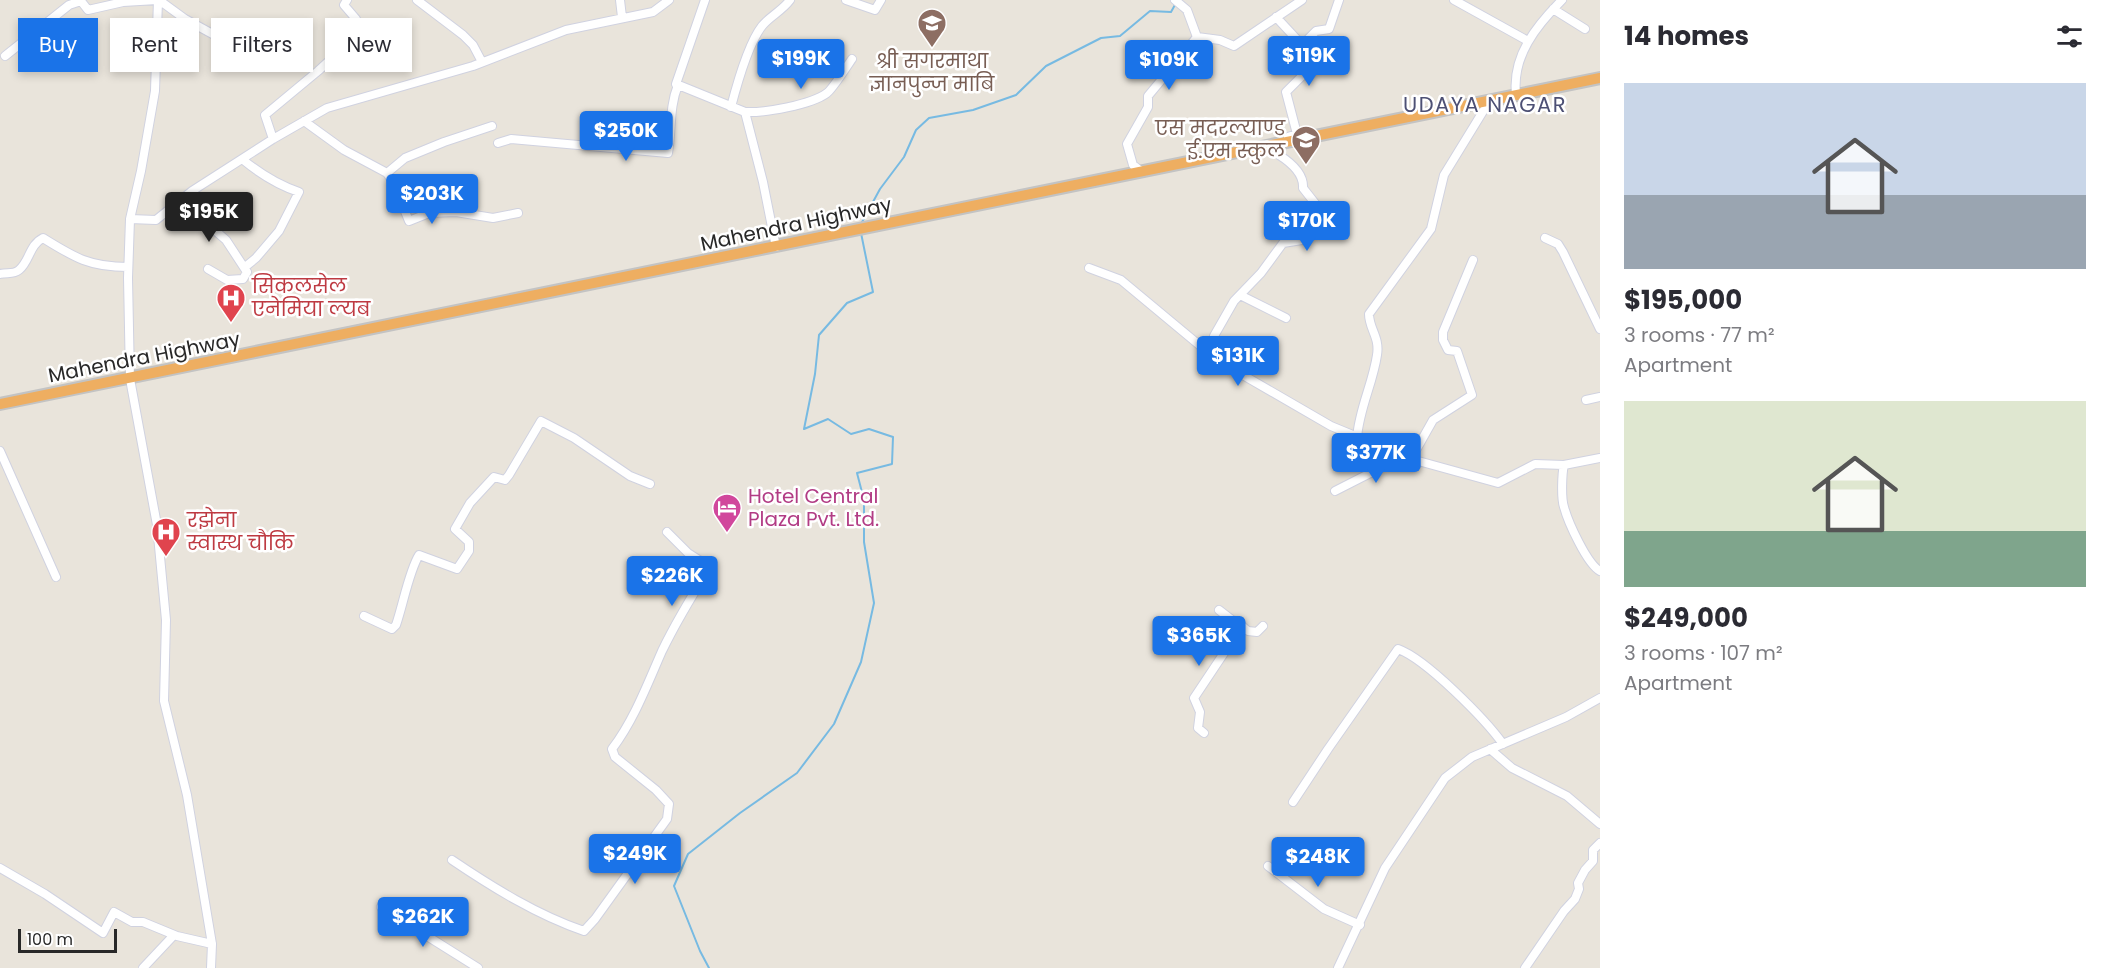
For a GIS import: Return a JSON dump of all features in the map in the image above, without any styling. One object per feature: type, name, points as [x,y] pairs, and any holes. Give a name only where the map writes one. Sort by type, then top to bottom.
[{"type":"highway","name":"Mahendra Highway","points":[[0,404],[1600,78]]},
{"type":"street","points":[[158,0],[155,91],[130,219],[130,379],[158,525],[166,620],[164,701],[187,795],[212,944],[211,968]]},
{"type":"street","points":[[5,56],[69,5],[81,1],[88,10],[123,2],[158,0],[211,33]]},
{"type":"street","points":[[273,139],[265,115],[339,51],[356,19],[344,5],[347,0]]},
{"type":"street","points":[[417,0],[463,34],[473,45],[482,62]]},
{"type":"street","points":[[620,0],[622,17]]},
{"type":"street","points":[[130,219],[156,220],[180,200],[242,159],[327,108],[482,62],[566,30],[653,12],[669,0]]},
{"type":"street","points":[[498,143],[511,139],[668,153],[673,98],[678,85],[676,84],[705,0]]},
{"type":"street","points":[[731,107],[737,82],[760,28],[783,9],[790,0]]},
{"type":"street","points":[[846,0],[874,10],[881,0]]},
{"type":"street","points":[[1175,0],[1187,10],[1197,37]]},
{"type":"street","points":[[1197,37],[1220,40],[1234,46],[1302,0]]},
{"type":"street","points":[[1302,45],[1316,31],[1329,29],[1339,0]]},
{"type":"street","points":[[1454,0],[1528,41]]},
{"type":"street","points":[[1516,94],[1514,79],[1525,45],[1562,0]]},
{"type":"street","points":[[1553,9],[1585,28]]},
{"type":"street","points":[[1258,146],[1297,134],[1286,92],[1316,62],[1276,17]]},
{"type":"street","points":[[1142,171],[1133,165],[1127,144],[1148,107],[1148,96],[1197,37]]},
{"type":"street","points":[[678,85],[745,112],[780,109],[822,96],[831,89],[852,59]]},
{"type":"street","points":[[1357,438],[1359,418],[1377,355],[1378,343],[1369,322],[1369,315],[1431,229],[1444,175],[1490,100]]},
{"type":"street","points":[[745,112],[763,182],[776,247]]},
{"type":"street","points":[[304,121],[344,150],[387,173],[409,221],[429,213],[456,212],[493,218],[518,213]]},
{"type":"street","points":[[387,173],[405,158],[492,126]]},
{"type":"street","points":[[1220,361],[1214,336],[1234,301],[1261,273],[1283,243],[1308,238],[1325,216],[1303,188],[1303,183],[1291,162],[1279,155],[1276,144]]},
{"type":"street","points":[[242,159],[254,169],[285,187],[299,192],[279,231],[256,258],[245,267]]},
{"type":"street","points":[[180,200],[226,240],[247,272],[243,279],[226,280],[208,269]]},
{"type":"street","points":[[0,274],[10,274],[20,269],[36,242],[43,238],[72,257],[98,266],[129,267]]},
{"type":"street","points":[[1545,238],[1558,244],[1563,252],[1600,329]]},
{"type":"street","points":[[1335,491],[1388,464],[1411,459],[1433,420],[1472,395],[1457,351],[1449,350],[1443,340],[1443,332],[1473,260]]},
{"type":"street","points":[[1089,268],[1121,280],[1220,361],[1331,426],[1411,459],[1498,483],[1535,464],[1564,465],[1600,458]]},
{"type":"street","points":[[1240,295],[1286,318]]},
{"type":"street","points":[[1586,400],[1600,397]]},
{"type":"street","points":[[363,616],[392,629],[411,580],[413,565],[419,555],[457,569],[469,551],[469,542],[455,530],[470,503],[494,477],[505,480],[541,421],[574,438],[630,477],[650,484]]},
{"type":"street","points":[[0,451],[56,577]]},
{"type":"street","points":[[1564,465],[1563,505],[1588,560],[1600,571]]},
{"type":"street","points":[[452,860],[480,879],[534,909],[568,926],[584,930],[595,919],[667,819],[669,804],[656,790],[615,757],[612,749],[628,728],[664,649],[710,567],[688,553],[667,532]]},
{"type":"street","points":[[1219,610],[1248,631],[1257,632],[1263,626]]},
{"type":"street","points":[[1204,733],[1198,728],[1200,712],[1194,698],[1241,627]]},
{"type":"street","points":[[1293,802],[1398,649],[1408,652],[1452,690],[1503,744]]},
{"type":"street","points":[[1338,968],[1385,868],[1445,778],[1472,757],[1566,717],[1600,698]]},
{"type":"street","points":[[1490,749],[1512,768],[1567,796],[1600,824]]},
{"type":"street","points":[[1525,968],[1564,911],[1575,899],[1579,889],[1578,882],[1593,861],[1593,850],[1600,843]]},
{"type":"street","points":[[1268,866],[1324,909],[1359,925]]},
{"type":"street","points":[[0,868],[45,894],[103,933],[114,912],[132,922],[143,922],[174,935],[212,944]]},
{"type":"street","points":[[381,907],[478,968]]},
{"type":"street","points":[[142,968],[174,935]]},
{"type":"waterway","points":[[861,224],[880,189],[904,157],[916,130],[929,118],[973,110],[1016,95],[1046,66],[1101,38],[1120,36],[1150,11],[1171,12],[1176,3]]},
{"type":"waterway","points":[[709,968],[674,886],[688,854],[740,813],[797,773],[834,724],[861,662],[874,603],[864,542],[864,500],[857,473],[892,464],[893,437],[869,429],[851,434],[828,419],[804,429],[815,374],[819,335],[847,303],[873,292],[861,233]]},
{"type":"place","name":"श्री सगरमाथा ज्ञानपुन्ज माबि","points":[[932,48]]},
{"type":"place","name":"एस मदरल्याण्ड ई.एम स्कुल","points":[[1306,166]]},
{"type":"place","name":"सिकलसेल एनेमिया ल्यब","points":[[231,324]]},
{"type":"place","name":"Hotel Central Plaza Pvt. Ltd.","points":[[727,534]]},
{"type":"place","name":"रझेना स्वास्थ चौकि","points":[[166,558]]},
{"type":"district","name":"UDAYA NAGAR","points":[[1485,104]]}]
